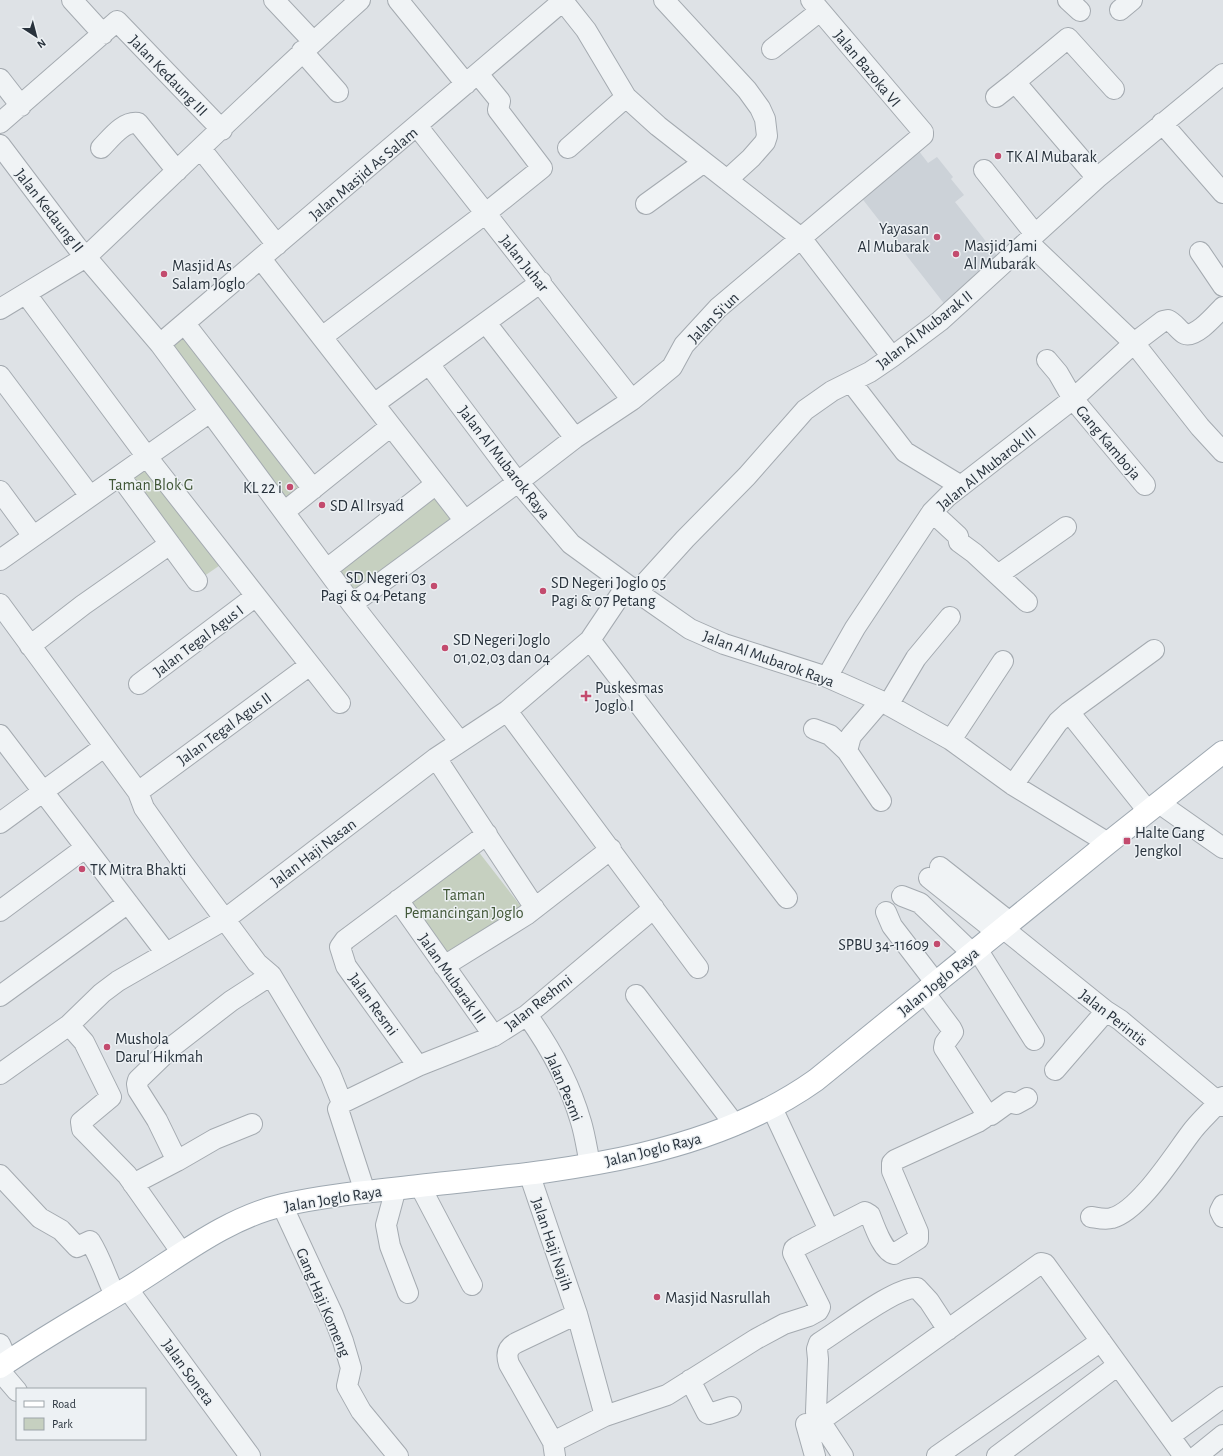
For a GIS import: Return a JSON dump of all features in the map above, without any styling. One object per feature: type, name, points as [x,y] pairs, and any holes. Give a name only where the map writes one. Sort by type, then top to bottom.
[{"type":"main road","name":"Jalan Joglo Raya","points":[[2,1361],[224,1229],[252,1216],[282,1205],[365,1192],[529,1173],[637,1155],[687,1142],[734,1125],[772,1108],[816,1080],[929,987],[1223,752]]},
{"type":"street","name":"Jalan Kedaung III","points":[[72,0],[110,27],[222,130]]},
{"type":"street","points":[[274,0],[338,92]]},
{"type":"street","points":[[0,309],[86,257],[222,130],[348,0]]},
{"type":"street","points":[[305,44],[360,0]]},
{"type":"street","points":[[322,337],[486,214],[542,168],[498,110],[500,101],[472,79],[398,0]]},
{"type":"street","points":[[664,0],[747,90],[760,108],[765,119],[767,136],[764,142],[751,158],[727,180]]},
{"type":"street","points":[[563,1],[586,30],[626,97],[658,126],[801,238],[892,357]]},
{"type":"street","name":"Jalan Masjid As Salam","points":[[160,344],[262,259],[563,1]]},
{"type":"street","points":[[772,49],[815,5]]},
{"type":"street","name":"Jalan Bazoka VI","points":[[801,238],[922,137],[923,132],[815,5]]},
{"type":"street","points":[[0,123],[110,27]]},
{"type":"street","points":[[996,97],[1068,38],[1114,89]]},
{"type":"street","name":"Jalan Al Mubarak II","points":[[590,640],[632,589],[685,539],[747,476],[805,410],[832,391],[851,382],[892,357],[940,321],[1098,178],[1162,123],[1222,77]]},
{"type":"street","points":[[0,79],[21,106]]},
{"type":"street","points":[[1015,82],[1098,178]]},
{"type":"street","points":[[568,148],[626,97]]},
{"type":"street","points":[[101,148],[122,127],[132,122],[138,123],[177,171]]},
{"type":"street","points":[[1162,123],[1223,193]]},
{"type":"street","name":"Jalan Juhar","points":[[417,126],[541,282],[632,400]]},
{"type":"street","name":"Jalan Kedaung II","points":[[0,145],[77,247],[160,344],[352,604],[460,742]]},
{"type":"street","points":[[201,149],[277,245]]},
{"type":"street","points":[[646,204],[704,162]]},
{"type":"street","points":[[984,170],[1031,238],[1134,343],[1200,427],[1223,452]]},
{"type":"street","name":"Jalan Si'un","points":[[352,604],[518,482],[575,438],[632,400],[672,367],[684,346],[718,308],[801,238]]},
{"type":"street","points":[[1200,252],[1223,286]]},
{"type":"street","points":[[262,259],[464,521]]},
{"type":"street","points":[[374,404],[541,282]]},
{"type":"street","points":[[26,294],[147,457],[340,703]]},
{"type":"street","name":"Jalan Al Mubarok III","points":[[827,677],[854,628],[932,512],[961,486],[1073,398],[1134,343],[1163,321],[1168,320],[1185,334],[1192,333],[1201,328],[1223,307]]},
{"type":"street","points":[[486,323],[575,438]]},
{"type":"street","points":[[185,324],[313,489]]},
{"type":"street","name":"Gang Kamboja","points":[[1047,360],[1058,373],[1073,398],[1145,485]]},
{"type":"street","name":"Jalan Al Mubarok Raya","points":[[430,364],[518,482],[571,544],[632,589],[690,629],[724,644],[827,677],[885,703],[951,740],[1013,785],[1108,843]]},
{"type":"street","points":[[0,376],[90,496]]},
{"type":"street","points":[[851,382],[905,452],[961,486]]},
{"type":"street","points":[[0,560],[210,412]]},
{"type":"street","points":[[284,512],[391,426]]},
{"type":"street","points":[[120,476],[197,581]]},
{"type":"street","points":[[327,569],[436,484]]},
{"type":"street","points":[[0,491],[34,536]]},
{"type":"street","points":[[932,512],[958,536],[959,542],[974,553],[1027,602]]},
{"type":"street","points":[[998,575],[1066,527]]},
{"type":"street","points":[[30,646],[83,604],[170,544]]},
{"type":"street","name":"Jalan Tegal Agus I","points":[[139,684],[256,596]]},
{"type":"street","points":[[0,604],[138,792],[144,808],[224,920],[257,963],[271,975],[327,1066],[342,1103],[338,1109],[365,1192]]},
{"type":"street","points":[[847,751],[851,736],[885,703],[916,658],[950,618]]},
{"type":"street","points":[[590,640],[786,898]]},
{"type":"street","name":"Jalan Haji Nasan","points":[[0,1074],[69,1025],[102,993],[118,981],[224,920],[436,758],[508,712],[590,640]]},
{"type":"street","points":[[1013,785],[1058,722],[1154,650]]},
{"type":"street","points":[[951,740],[1003,661]]},
{"type":"street","name":"Jalan Tegal Agus II","points":[[138,792],[310,665]]},
{"type":"street","points":[[508,712],[698,968]]},
{"type":"street","points":[[1070,712],[1153,807],[1223,848]]},
{"type":"street","points":[[814,729],[830,735],[847,751],[881,801]]},
{"type":"street","points":[[0,735],[166,953]]},
{"type":"street","points":[[0,822],[104,747]]},
{"type":"street","points":[[436,758],[535,908]]},
{"type":"street","points":[[398,900],[487,834]]},
{"type":"street","points":[[0,911],[85,848]]},
{"type":"street","points":[[444,966],[535,908],[611,849]]},
{"type":"street","name":"Jalan Perintis","points":[[934,873],[1222,1102]]},
{"type":"street","points":[[902,896],[920,903],[975,951],[1034,1040]]},
{"type":"street","name":"Jalan Resmi","points":[[398,900],[346,940],[340,947],[346,966],[418,1066]]},
{"type":"street","name":"Jalan Mubarak III","points":[[398,900],[494,1036]]},
{"type":"street","points":[[0,996],[128,903]]},
{"type":"street","name":"Jalan Reshmi","points":[[342,1103],[418,1066],[494,1036],[527,1015],[654,908]]},
{"type":"street","points":[[886,912],[892,926],[929,987],[953,1032],[945,1043],[944,1048],[986,1113],[991,1115],[1009,1102],[1016,1104],[1027,1098]]},
{"type":"street","points":[[177,1161],[157,1120],[138,1090],[138,1080],[173,1046],[231,1001],[271,975]]},
{"type":"street","points":[[636,995],[734,1125]]},
{"type":"street","points":[[1054,1070],[1106,1011]]},
{"type":"street","name":"Jalan Pesmi","points":[[527,1015],[543,1037],[560,1069],[581,1121],[590,1164]]},
{"type":"street","points":[[69,1025],[84,1042],[111,1097],[81,1122],[82,1129],[133,1184],[182,1253]]},
{"type":"street","points":[[1091,1217],[1102,1219],[1113,1218],[1141,1197],[1169,1165],[1192,1132],[1222,1102]]},
{"type":"street","points":[[772,1108],[829,1230]]},
{"type":"street","points":[[577,1314],[511,1346],[507,1354],[510,1364],[554,1449],[605,1416],[666,1394],[767,1333],[784,1324],[809,1316],[820,1309],[793,1252],[794,1248],[868,1212],[887,1252],[894,1254],[917,1240],[919,1237],[918,1232],[892,1171],[892,1163],[895,1160],[978,1122],[984,1118],[986,1113]]},
{"type":"street","points":[[133,1184],[177,1161],[215,1138],[252,1124]]},
{"type":"street","name":"Jalan Haji Najih","points":[[529,1173],[577,1314],[605,1416]]},
{"type":"street","name":"Jalan Soneta","points":[[0,1175],[40,1218],[61,1230],[77,1247],[90,1241],[105,1267],[107,1279],[121,1291],[250,1456]]},
{"type":"street","points":[[420,1186],[472,1285]]},
{"type":"street","points":[[396,1188],[386,1225],[390,1246],[408,1293]]},
{"type":"street","name":"Gang Haji Komeng","points":[[282,1205],[333,1315],[343,1341],[351,1368],[347,1386],[361,1411],[398,1456]]},
{"type":"street","points":[[1223,1206],[1220,1211],[1223,1217]]},
{"type":"street","points":[[813,1423],[948,1330],[1041,1263],[1045,1264],[1184,1456]]},
{"type":"street","points":[[815,1456],[813,1423],[816,1412],[817,1349],[819,1343],[891,1296],[911,1288],[916,1288],[929,1301],[948,1330]]},
{"type":"street","points":[[937,1456],[1101,1341]]},
{"type":"street","points":[[2,1361],[16,1389]]},
{"type":"street","points":[[997,1456],[1118,1365]]},
{"type":"street","points":[[690,1380],[707,1413],[709,1414],[731,1406]]},
{"type":"street","points":[[1170,1436],[1223,1397]]},
{"type":"street","points":[[813,1423],[843,1456]]},
{"type":"street","points":[[1197,1456],[1223,1435]]},
{"type":"shaded area","name":"Yayasan Al Mubarak","points":[[915,146],[928,163],[937,157],[953,177],[951,179],[964,195],[955,202],[1002,262],[946,306],[857,192]]},
{"type":"green space","points":[[185,324],[313,489],[284,512],[160,344]]},
{"type":"green space","name":"Taman Blok G","points":[[156,456],[229,559],[197,581],[122,478]]},
{"type":"green space","points":[[440,489],[461,516],[352,604],[327,569]]},
{"type":"green space","name":"Taman Pemancingan Joglo","points":[[471,842],[526,913],[447,966],[400,900]]},
{"type":"place","name":"TK Al Mubarak","points":[[998,156]]},
{"type":"place","name":"Yayasan Al Mubarak","points":[[937,237]]},
{"type":"place","name":"Masjid Jami Al Mubarak","points":[[956,254]]},
{"type":"place","name":"Masjid As Salam Joglo","points":[[164,274]]},
{"type":"place","name":"KL 22 i","points":[[290,487]]},
{"type":"place","name":"SD Al Irsyad","points":[[322,505]]},
{"type":"place","name":"SD Negeri 03 Pagi & 04 Petang","points":[[434,586]]},
{"type":"place","name":"SD Negeri Joglo 05 Pagi & 07 Petang","points":[[543,591]]},
{"type":"place","name":"SD Negeri Joglo 01,02,03 dan 04","points":[[445,648]]},
{"type":"place","name":"Puskesmas Joglo I","points":[[586,696]]},
{"type":"place","name":"Halte Gang Jengkol","points":[[1127,841]]},
{"type":"place","name":"TK Mitra Bhakti","points":[[82,869]]},
{"type":"place","name":"SPBU 34-11609","points":[[937,944]]},
{"type":"place","name":"Mushola Darul Hikmah","points":[[107,1047]]},
{"type":"place","name":"Masjid Nasrullah","points":[[657,1297]]}]
